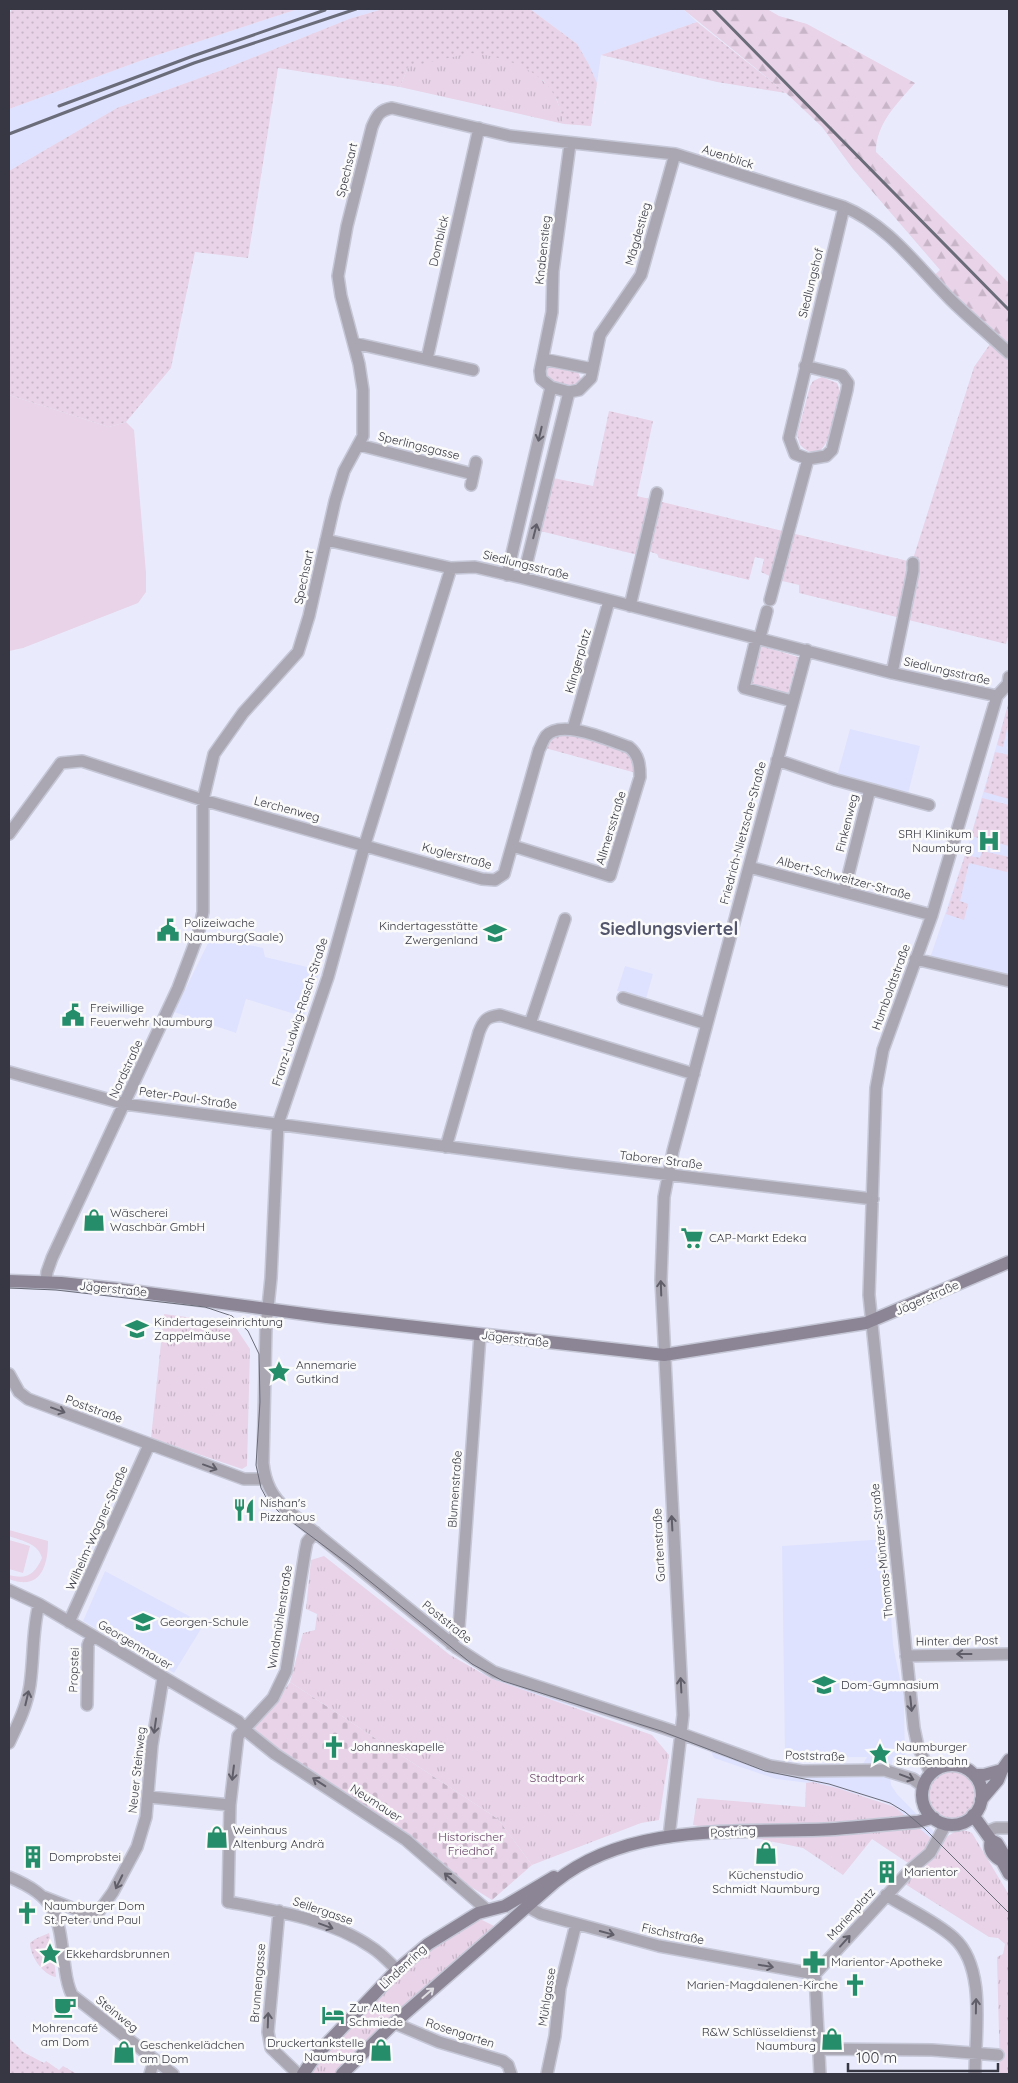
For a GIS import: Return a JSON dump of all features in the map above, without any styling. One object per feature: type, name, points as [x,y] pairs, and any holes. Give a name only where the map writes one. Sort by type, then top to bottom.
[{"type":"main road","name":"Jägerstraße","points":[[9,1282],[46,1282],[480,1335],[664,1355],[872,1321],[1009,1262]]},
{"type":"main road","points":[[903,1822],[919,1810],[923,1802],[924,1787],[931,1774],[940,1768],[954,1765],[965,1768],[974,1775],[981,1788],[981,1800]]},
{"type":"main road","points":[[974,1775],[984,1775],[1006,1765]]},
{"type":"main road","points":[[923,1802],[934,1818],[946,1824],[962,1823],[973,1815],[981,1800],[998,1780],[1006,1765]]},
{"type":"main road","points":[[973,1815],[988,1836],[997,1843],[1003,1853],[1002,1861],[1009,1874]]},
{"type":"main road","name":"Postring","points":[[569,1872],[584,1863],[623,1848],[669,1837],[857,1827],[917,1822],[934,1818]]},
{"type":"main road","name":"Lindenring","points":[[342,2074],[394,2023],[510,1922],[526,1901],[548,1880],[569,1872]]},
{"type":"main road","name":"Lindenring","points":[[303,2074],[316,2055],[397,1970],[428,1944],[469,1918],[487,1910],[526,1901]]},
{"type":"main road","points":[[500,1907],[509,1912],[510,1922]]},
{"type":"street","name":"Auenblick","points":[[384,109],[392,108],[410,111],[510,136],[570,144],[643,149],[675,154],[844,207],[860,214],[880,227],[951,300],[1009,353]]},
{"type":"street","name":"Spechsart","points":[[203,800],[214,754],[226,734],[298,652],[309,616],[344,471],[363,436],[363,390],[354,343],[340,296],[338,276],[347,226],[372,127],[378,114],[384,109]]},
{"type":"street","name":"Domblick","points":[[426,360],[479,128]]},
{"type":"street","name":"Knabenstieg","points":[[543,359],[552,312],[553,271],[570,144]]},
{"type":"street","name":"Mägdestieg","points":[[568,392],[579,390],[586,385],[593,370],[600,335],[641,276],[675,154]]},
{"type":"street","name":"Siedlungshof","points":[[808,460],[795,454],[789,438],[844,207]]},
{"type":"street","points":[[354,343],[474,370]]},
{"type":"street","points":[[523,578],[568,392],[551,387],[541,379],[543,359],[593,370]]},
{"type":"street","points":[[792,701],[744,688],[755,643],[760,637],[808,460],[826,456],[832,450],[848,382],[842,375],[805,366]]},
{"type":"street","points":[[507,574],[551,387]]},
{"type":"street","name":"Sperlingsgasse","points":[[359,445],[475,468],[471,485]]},
{"type":"street","points":[[630,606],[657,493]]},
{"type":"street","name":"Siedlungsstraße","points":[[326,540],[450,568],[475,567],[507,574],[609,601],[760,637],[892,673],[997,696]]},
{"type":"street","name":"Siedlungsstraße","points":[[892,673],[913,571],[913,562]]},
{"type":"street","name":"Franz-Ludwig-Rasch-Straße","points":[[265,1479],[263,1464],[268,1309],[278,1124],[328,977],[365,844],[450,568]]},
{"type":"street","name":"Klingerplatz","points":[[573,729],[609,601]]},
{"type":"street","name":"Friedrich-Nietzsche-Straße","points":[[664,1355],[661,1271],[667,1175],[807,650]]},
{"type":"street","name":"Humboldtstraße","points":[[872,1321],[869,1295],[878,1076],[887,1038],[932,916],[997,696],[1008,684],[1009,676]]},
{"type":"street","name":"Kuglerstraße","points":[[365,844],[482,879],[495,880],[504,874],[539,750],[546,736],[554,730],[573,729]]},
{"type":"street","name":"Allmersstraße","points":[[513,846],[610,876],[640,777],[636,752],[629,747],[573,729]]},
{"type":"street","name":"Finkenweg","points":[[777,760],[929,805]]},
{"type":"street","points":[[9,834],[61,762],[82,761],[203,800]]},
{"type":"street","name":"Finkenweg","points":[[844,892],[870,789]]},
{"type":"street","name":"Lerchenweg","points":[[203,800],[365,844]]},
{"type":"street","name":"Nordstraße","points":[[46,1282],[52,1258],[178,988],[198,935],[203,912],[203,800]]},
{"type":"street","name":"Albert-Schweitzer-Straße","points":[[749,867],[932,916]]},
{"type":"street","points":[[530,1024],[565,919]]},
{"type":"street","points":[[915,959],[1009,982]]},
{"type":"street","points":[[623,998],[707,1024]]},
{"type":"street","points":[[446,1146],[484,1019],[500,1015],[694,1074]]},
{"type":"street","name":"Peter-Paul-Straße","points":[[9,1072],[125,1104],[278,1124]]},
{"type":"street","name":"Taborer Straße","points":[[278,1124],[667,1175],[873,1199]]},
{"type":"street","name":"Thomas-Müntzer-Straße","points":[[872,1321],[915,1738],[931,1774]]},
{"type":"street","name":"Blumenstraße","points":[[451,1644],[459,1627],[480,1335]]},
{"type":"street","name":"Gartenstraße","points":[[664,1355],[683,1715],[669,1837]]},
{"type":"street","name":"Poststraße","points":[[9,1374],[16,1387],[28,1399],[244,1480],[265,1479],[276,1500],[451,1644],[480,1664],[501,1675],[783,1769],[808,1771],[888,1771],[913,1779],[924,1787]]},
{"type":"street","name":"Wilhelm-Wagner-Straße","points":[[69,1622],[150,1445]]},
{"type":"street","name":"Windmühlenstraße","points":[[228,1902],[230,1805],[238,1736],[273,1698],[286,1672],[304,1552],[307,1542],[315,1532]]},
{"type":"street","name":"Georgenmauer","points":[[9,1590],[39,1604],[238,1721],[245,1727]]},
{"type":"street","points":[[9,1743],[24,1712],[30,1687],[33,1633],[39,1604]]},
{"type":"street","name":"Propstei","points":[[87,1705],[88,1645],[92,1635]]},
{"type":"street","name":"Hinter der Post","points":[[906,1656],[1009,1654]]},
{"type":"street","name":"Neuer Steinweg","points":[[44,1897],[95,1918],[113,1892],[137,1847],[146,1817],[152,1745],[163,1678]]},
{"type":"street","name":"Neumauer","points":[[245,1727],[250,1734],[275,1754],[406,1840],[487,1910]]},
{"type":"street","points":[[149,1796],[230,1805]]},
{"type":"street","name":"Marienplatz","points":[[815,1974],[910,1869],[931,1851],[946,1824]]},
{"type":"street","points":[[988,1836],[996,1828],[1009,1828]]},
{"type":"street","points":[[9,1876],[24,1883],[44,1897]]},
{"type":"street","points":[[886,1895],[954,1938],[964,1949],[976,1979],[975,2074]]},
{"type":"street","name":"Steinweg","points":[[44,1897],[55,1909],[61,1933],[67,1984],[72,1995],[173,2074]]},
{"type":"street","name":"Fischstraße","points":[[526,1901],[537,1913],[659,1946],[815,1974]]},
{"type":"street","name":"Seilergasse","points":[[228,1902],[279,1911],[352,1935],[373,1948],[397,1970]]},
{"type":"street","name":"Brunnengasse","points":[[279,1911],[268,2032],[271,2048],[298,2074]]},
{"type":"street","name":"Mühlgasse","points":[[547,2074],[555,2036],[560,1988],[576,1924]]},
{"type":"street","points":[[815,1974],[820,2074]]},
{"type":"street","name":"Rosengarten","points":[[394,2023],[439,2042],[503,2061],[508,2065],[510,2074]]},
{"type":"street","points":[[818,2048],[932,2050],[998,2055]]},
{"type":"street","points":[[150,2074],[154,2061]]},
{"type":"shaded area","points":[[298,9],[383,9],[349,19],[222,70],[117,108],[9,171],[9,109],[148,58]]},
{"type":"shaded area","points":[[530,9],[683,9],[697,22],[601,55],[597,83],[577,44]]},
{"type":"shaded area","name":"SRH Klinikum Naumburg","points":[[1009,701],[1009,976],[930,958],[968,846]]},
{"type":"shaded area","points":[[850,729],[920,746],[907,798],[836,780]]},
{"type":"shaded area","points":[[211,937],[263,948],[265,957],[320,970],[304,1017],[246,999],[236,1033],[174,1012]]},
{"type":"shaded area","points":[[625,966],[653,974],[646,999],[617,991]]},
{"type":"shaded area","name":"Dom-Gymnasium","points":[[886,1539],[893,1645],[904,1699],[905,1756],[893,1757],[890,1775],[891,1785],[897,1794],[938,1836],[934,1841],[895,1807],[881,1801],[825,1785],[776,1779],[714,1758],[711,1752],[661,1734],[502,1684],[482,1674],[484,1669],[755,1764],[857,1774],[867,1757],[785,1758],[782,1546]]},
{"type":"shaded area","name":"Georgen-Schule","points":[[105,1571],[204,1624],[174,1673],[83,1621]]},
{"type":"green space","points":[[12,9],[298,9],[148,58],[9,109],[9,14]]},
{"type":"green space","points":[[383,9],[530,9],[577,44],[589,65],[597,83],[591,126],[564,124],[557,100],[543,80],[408,67],[400,87],[278,68],[248,258],[195,252],[171,368],[126,422],[109,427],[9,395],[9,171],[117,108],[222,70],[349,19]]},
{"type":"green space","points":[[683,9],[767,9],[779,16],[807,24],[915,83],[895,106],[884,123],[877,142],[876,152],[1009,283],[1009,355],[950,308],[928,281],[940,270],[853,169],[822,127],[786,93]]},
{"type":"green space","points":[[697,22],[786,93],[717,82],[601,55]]},
{"type":"green space","points":[[471,53],[509,61],[533,73],[551,90],[558,104],[564,124],[400,87],[408,67]]},
{"type":"green space","points":[[992,341],[1009,355],[1009,632],[1006,644],[799,593],[799,585],[778,580],[761,572],[764,559],[755,557],[749,580],[659,558],[657,554],[648,551],[638,555],[540,531],[553,478],[593,486],[609,411],[653,421],[637,496],[912,562],[974,367]]},
{"type":"green space","points":[[551,365],[578,372],[582,381],[574,388],[547,382],[545,369]]},
{"type":"green space","points":[[822,377],[837,383],[839,397],[827,442],[819,451],[814,452],[808,451],[800,445],[797,435],[810,386],[813,381]]},
{"type":"green space","points":[[9,395],[109,427],[126,422],[134,430],[146,592],[138,603],[23,648],[9,651]]},
{"type":"green space","points":[[758,645],[798,657],[787,697],[747,686]]},
{"type":"green space","points":[[1009,701],[1009,720],[1003,747],[997,745]]},
{"type":"green space","points":[[556,734],[572,734],[627,752],[633,756],[636,773],[545,748],[547,742]]},
{"type":"green space","points":[[995,752],[1009,755],[1009,799],[984,792]]},
{"type":"green space","points":[[982,798],[1009,805],[1009,846],[971,836]]},
{"type":"green space","points":[[968,846],[971,847],[970,856],[980,858],[982,851],[1009,857],[1007,872],[969,863],[960,901],[968,904],[964,920],[946,914]]},
{"type":"green space","points":[[164,1314],[230,1323],[236,1328],[250,1349],[247,1466],[242,1469],[151,1438]]},
{"type":"green space","points":[[9,1530],[48,1541],[44,1568],[35,1579],[28,1582],[20,1582],[9,1579],[9,1575],[21,1577],[30,1574],[42,1558],[33,1546],[9,1536]]},
{"type":"green space","points":[[9,1540],[30,1546],[23,1573],[9,1569]]},
{"type":"green space","name":"Stadtpark","points":[[324,1556],[450,1655],[492,1679],[652,1735],[669,1755],[659,1820],[641,1823],[532,1865],[498,1819],[290,1682],[303,1633],[315,1630],[317,1614],[306,1609],[311,1560]]},
{"type":"green space","name":"Historischer Friedhof","points":[[290,1682],[498,1819],[532,1865],[492,1900],[447,1872],[280,1751],[255,1732],[255,1727],[272,1708]]},
{"type":"green space","points":[[947,1771],[957,1771],[969,1778],[976,1790],[976,1800],[969,1812],[957,1819],[947,1819],[939,1815],[932,1808],[928,1800],[928,1790],[932,1782],[939,1775]]},
{"type":"green space","points":[[812,1782],[895,1807],[934,1841],[960,1830],[972,1833],[1009,1895],[1009,2074],[1000,2074],[997,1957],[1003,1954],[1005,1944],[998,1938],[989,1937],[905,1884],[917,1869],[872,1839],[843,1875],[803,1848],[693,1825],[697,1798],[805,1807],[806,1783]]},
{"type":"green space","points":[[478,1918],[494,1926],[347,2060],[337,2074],[309,2074],[316,2062],[387,1987],[427,1950]]},
{"type":"green space","points":[[49,1933],[52,1947],[44,1950],[42,1954],[47,1961],[54,1960],[56,1977],[46,1973],[38,1964],[32,1954],[30,1943]]},
{"type":"green space","points":[[9,2038],[23,2052],[44,2063],[46,2061],[59,2070],[63,2066],[77,2074],[9,2074]]},
{"type":"tram line","points":[[9,1288],[56,1290],[205,1307],[232,1316],[248,1331],[259,1354],[260,1402],[256,1465],[261,1488],[268,1501],[280,1513],[351,1566],[472,1664],[503,1681],[661,1731],[765,1771],[829,1784],[890,1803],[905,1812],[925,1829],[1009,1913]]},
{"type":"railway","points":[[9,134],[194,63],[356,9]]},
{"type":"railway","points":[[713,9],[1009,310]]},
{"type":"railway","points":[[59,106],[193,56],[325,10]]},
{"type":"place","name":"SRH Klinikum Naumburg","points":[[989,841]]},
{"type":"place","name":"Polizeiwache Naumburg(Saale)","points":[[168,930]]},
{"type":"place","name":"Kindertagesstätte Zwergenland","points":[[495,933]]},
{"type":"place","name":"Freiwillige Feuerwehr Naumburg","points":[[73,1015]]},
{"type":"place","name":"Wäscherei Waschbär GmbH","points":[[94,1220]]},
{"type":"place","name":"CAP-Markt Edeka","points":[[692,1238]]},
{"type":"place","name":"Kindertageseinrichtung Zappelmäuse","points":[[137,1329]]},
{"type":"place","name":"Annemarie Gutkind","points":[[279,1372]]},
{"type":"place","name":"Nishan's Pizzahous","points":[[244,1510]]},
{"type":"place","name":"Georgen-Schule","points":[[143,1622]]},
{"type":"place","name":"Dom-Gymnasium","points":[[824,1685]]},
{"type":"place","name":"Johanneskapelle","points":[[334,1747]]},
{"type":"place","name":"Naumburger Straßenbahn","points":[[880,1754]]},
{"type":"place","name":"Weinhaus Altenburg Andrä","points":[[217,1837]]},
{"type":"place","name":"Küchenstudio Schmidt Naumburg","points":[[766,1853]]},
{"type":"place","name":"Domprobstei","points":[[33,1857]]},
{"type":"place","name":"Marientor","points":[[887,1872]]},
{"type":"place","name":"Naumburger Dom St. Peter und Paul","points":[[27,1913]]},
{"type":"place","name":"Ekkehardsbrunnen","points":[[50,1954]]},
{"type":"place","name":"Marientor-Apotheke","points":[[814,1962]]},
{"type":"place","name":"Marien-Magdalenen-Kirche","points":[[855,1985]]},
{"type":"place","name":"Mohrencafé am Dom","points":[[65,2007]]},
{"type":"place","name":"Zur Alten Schmiede","points":[[333,2015]]},
{"type":"place","name":"R&W Schlüsseldienst Naumburg","points":[[832,2039]]},
{"type":"place","name":"Druckertankstelle Naumburg","points":[[381,2050]]},
{"type":"place","name":"Geschenkelädchen am Dom","points":[[124,2052]]},
{"type":"district","name":"Siedlungsviertel","points":[[669,929]]}]
